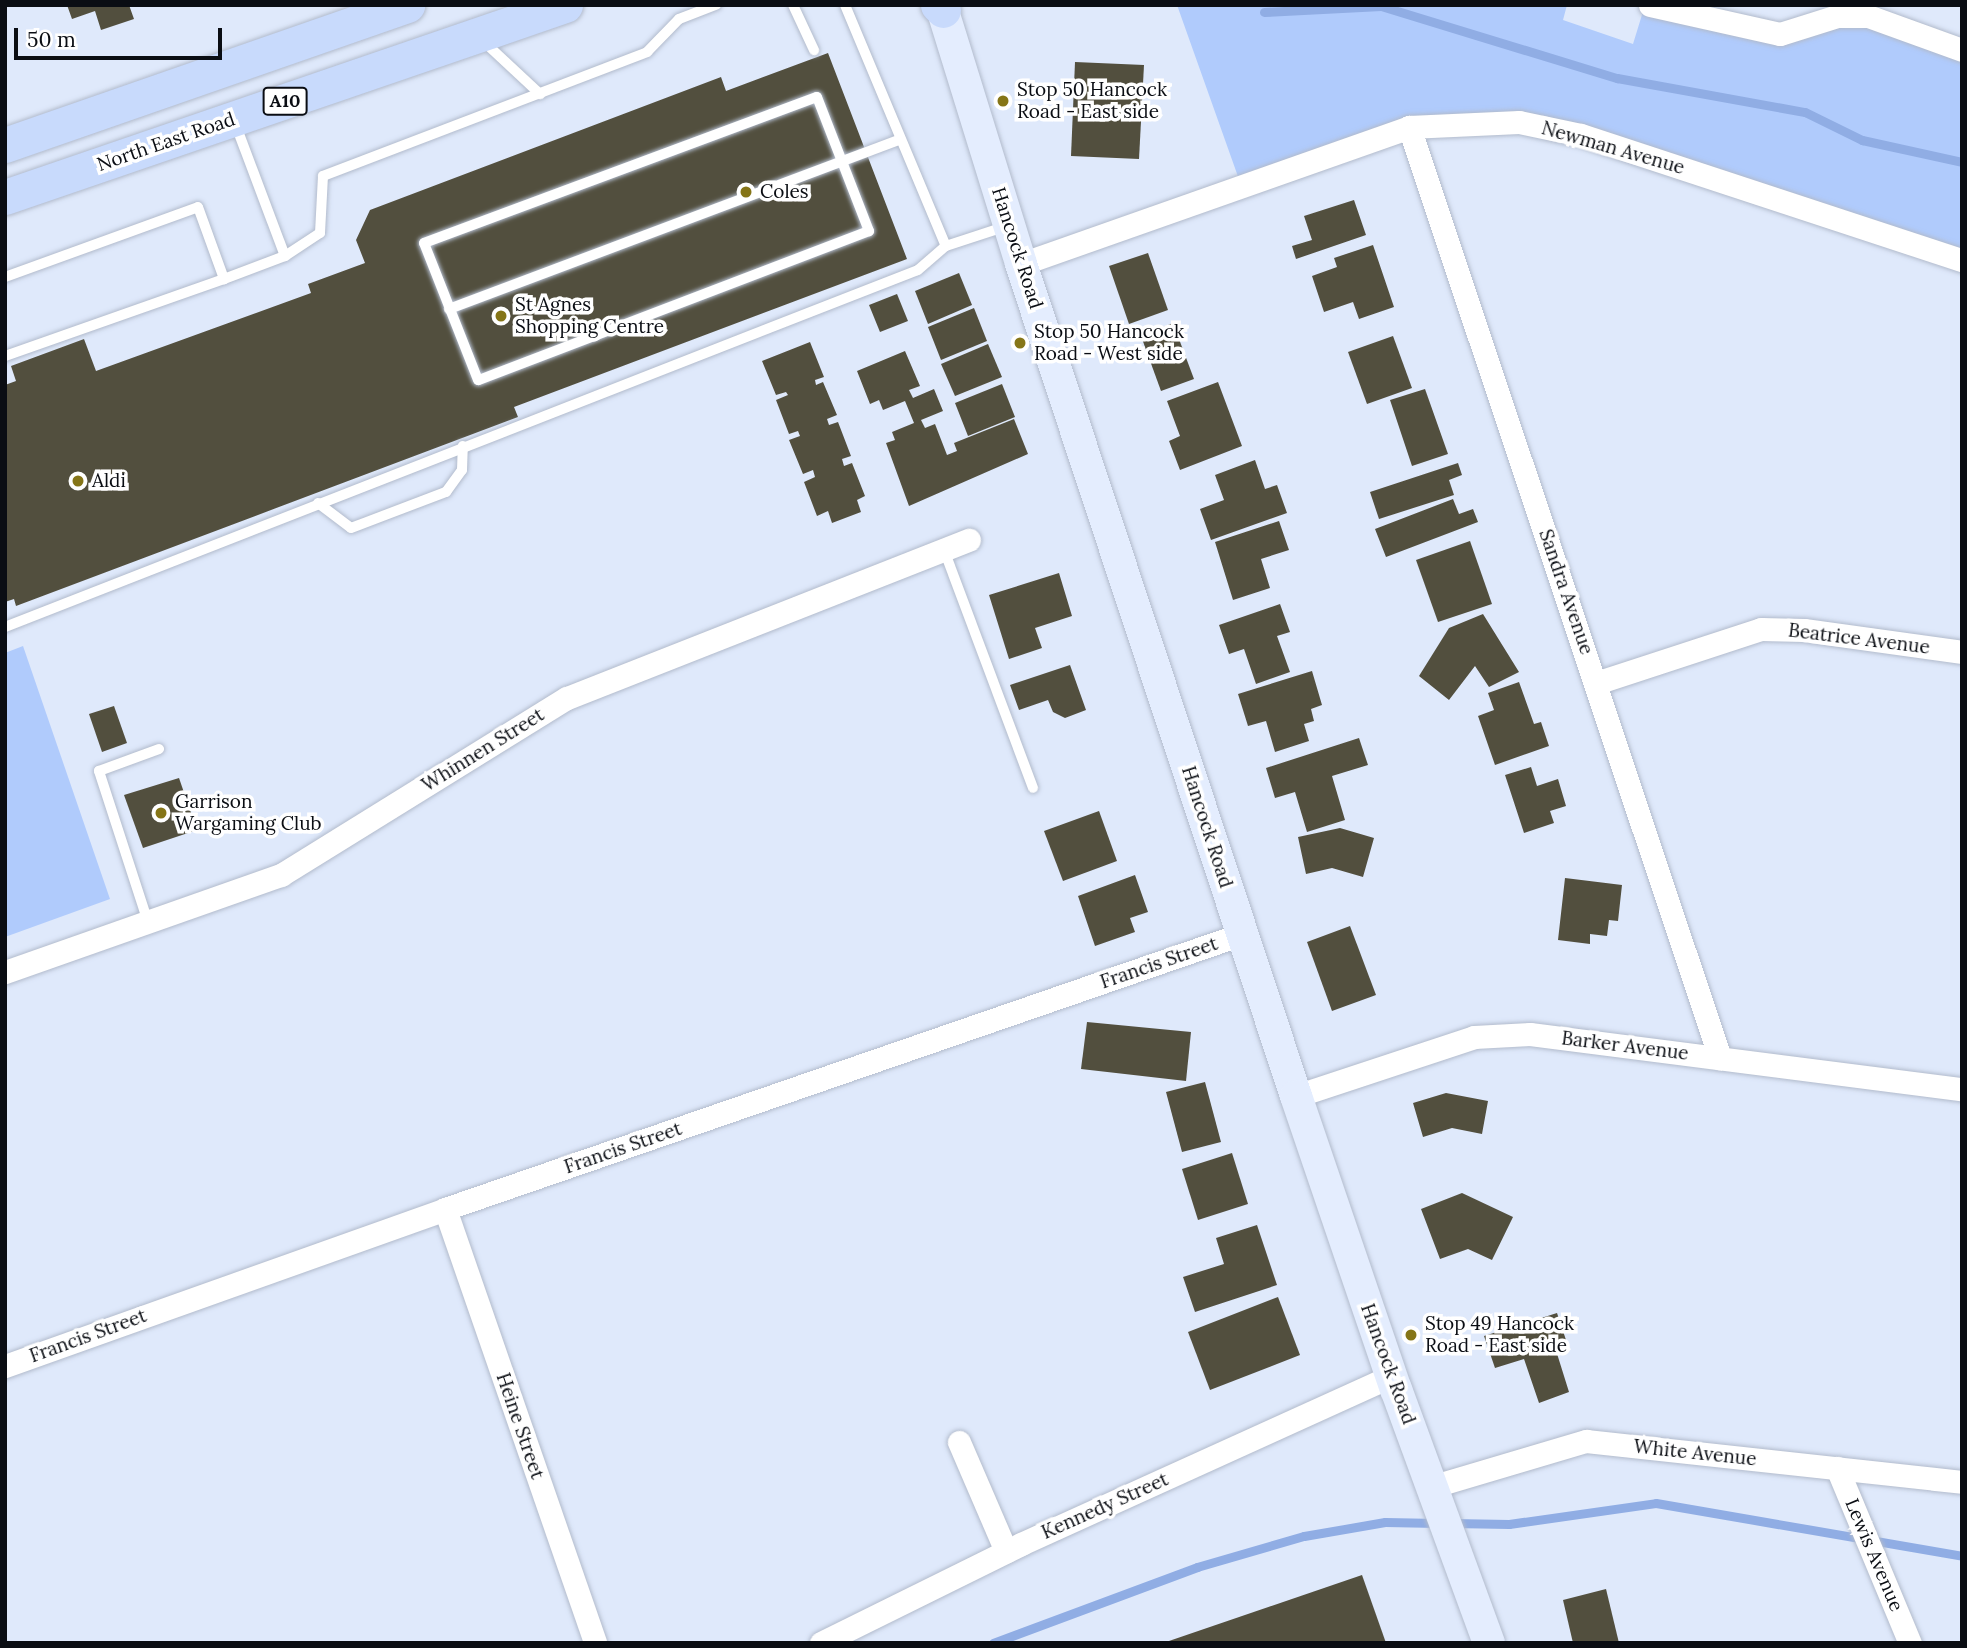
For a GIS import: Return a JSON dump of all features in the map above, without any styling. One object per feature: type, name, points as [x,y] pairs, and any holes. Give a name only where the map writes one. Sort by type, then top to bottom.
[{"type":"main road","points":[[5,145],[407,5]]},
{"type":"main road","name":"North East Road","points":[[5,197],[565,5]]},
{"type":"main road","name":"Hancock Road","points":[[941,7],[1021,264],[1296,1096],[1392,1376],[1489,1643]]},
{"type":"main road","points":[[90,115],[214,104],[234,119]]},
{"type":"street","points":[[1650,5],[1780,34],[1837,16],[1868,16],[1962,50]]},
{"type":"street","name":"Newman Avenue","points":[[1021,264],[1409,127],[1520,122],[1581,135],[1962,260]]},
{"type":"street","name":"Sandra Avenue","points":[[1409,127],[1720,1058]]},
{"type":"street","name":"Whinnen Street","points":[[5,972],[281,875],[567,698],[969,540]]},
{"type":"street","name":"Beatrice Avenue","points":[[1596,683],[1761,629],[1804,630],[1962,652]]},
{"type":"street","name":"Francis Street","points":[[5,1366],[445,1209],[1242,934]]},
{"type":"street","name":"Barker Avenue","points":[[1296,1096],[1474,1037],[1530,1034],[1962,1089]]},
{"type":"street","name":"Heine Street","points":[[445,1209],[595,1643]]},
{"type":"street","name":"Kennedy Street","points":[[821,1643],[1006,1552],[1392,1376]]},
{"type":"street","name":"White Avenue","points":[[1437,1495],[1586,1441],[1962,1482]]},
{"type":"street","points":[[959,1442],[1006,1552]]},
{"type":"street","name":"Lewis Avenue","points":[[1838,1468],[1910,1643]]},
{"type":"lane","points":[[5,356],[285,256],[320,233],[323,176],[646,52],[679,19],[716,5]]},
{"type":"lane","points":[[793,5],[814,50]]},
{"type":"lane","points":[[845,5],[899,140],[946,246]]},
{"type":"lane","points":[[477,36],[540,94]]},
{"type":"lane","points":[[817,97],[869,231],[478,380],[449,309],[424,243],[817,97]]},
{"type":"lane","points":[[234,119],[285,256]]},
{"type":"lane","points":[[449,309],[899,140]]},
{"type":"lane","points":[[5,277],[198,207],[224,279]]},
{"type":"lane","points":[[5,627],[918,270],[946,246],[1009,225]]},
{"type":"lane","points":[[318,503],[352,528],[446,492],[462,470],[463,446]]},
{"type":"lane","points":[[944,550],[1033,788]]},
{"type":"lane","points":[[148,922],[99,771],[159,749]]},
{"type":"shaded area","points":[[1177,5],[1567,5],[1563,20],[1633,44],[1645,5],[1755,31],[1837,16],[1962,50],[1962,260],[1581,135],[1445,124],[1241,185]]},
{"type":"shaded area","points":[[23,646],[110,899],[5,937],[5,653]]},
{"type":"building","points":[[67,5],[129,5],[134,19],[101,30],[95,11],[72,19]]},
{"type":"building","name":"St Agnes Shopping Centre","points":[[828,53],[907,259],[514,407],[518,417],[16,606],[14,599],[5,602],[5,385],[16,381],[11,366],[84,339],[96,371],[311,293],[308,284],[365,263],[356,240],[370,210],[721,77],[726,91]]},
{"type":"building","points":[[1075,62],[1144,65],[1139,159],[1071,156]]},
{"type":"building","points":[[1354,200],[1366,235],[1296,259],[1292,246],[1312,240],[1304,216]]},
{"type":"building","points":[[1373,245],[1394,307],[1359,319],[1353,302],[1324,312],[1312,276],[1337,267],[1334,258]]},
{"type":"building","points":[[1148,253],[1168,310],[1129,324],[1109,266]]},
{"type":"building","points":[[959,273],[972,305],[928,324],[915,291]]},
{"type":"building","points":[[897,294],[908,321],[880,332],[869,305]]},
{"type":"building","points":[[974,308],[987,341],[941,360],[928,327]]},
{"type":"building","points":[[1173,323],[1194,379],[1161,391],[1141,336]]},
{"type":"building","points":[[1393,336],[1412,388],[1367,404],[1348,352]]},
{"type":"building","points":[[810,342],[824,377],[815,380],[816,385],[823,382],[837,415],[827,419],[829,425],[838,422],[851,456],[842,459],[844,466],[852,463],[865,496],[857,500],[861,512],[832,523],[828,511],[817,516],[804,482],[815,477],[813,470],[803,474],[789,440],[800,436],[798,431],[789,434],[776,400],[788,395],[786,392],[776,395],[762,361]]},
{"type":"building","points":[[988,344],[1002,377],[955,396],[941,364]]},
{"type":"building","points":[[905,351],[920,386],[909,390],[913,398],[934,389],[943,411],[921,420],[925,428],[935,424],[947,455],[957,451],[954,443],[1014,419],[1028,454],[909,506],[886,443],[895,440],[892,432],[914,423],[905,401],[883,410],[879,400],[870,404],[857,371]]},
{"type":"building","points":[[1218,382],[1242,446],[1180,470],[1169,441],[1180,436],[1167,401]]},
{"type":"building","points":[[1002,384],[1015,417],[968,436],[955,403]]},
{"type":"building","points":[[1425,389],[1448,454],[1412,466],[1390,400]]},
{"type":"building","points":[[1255,460],[1265,489],[1277,485],[1287,513],[1211,540],[1200,509],[1224,500],[1215,475]]},
{"type":"building","points":[[1458,463],[1462,475],[1449,480],[1454,495],[1379,519],[1370,492]]},
{"type":"building","points":[[1453,499],[1459,514],[1473,509],[1478,522],[1386,557],[1375,529]]},
{"type":"building","points":[[1279,521],[1289,550],[1261,559],[1270,588],[1233,600],[1215,542]]},
{"type":"building","points":[[1470,541],[1492,604],[1438,622],[1416,560]]},
{"type":"building","points":[[1059,573],[1072,616],[1035,628],[1042,648],[1009,659],[989,595]]},
{"type":"building","points":[[1280,604],[1290,632],[1277,636],[1290,672],[1256,684],[1244,649],[1229,654],[1219,625]]},
{"type":"building","points":[[1483,614],[1519,672],[1489,687],[1475,666],[1449,700],[1419,676],[1449,628]]},
{"type":"building","points":[[1070,665],[1086,710],[1065,718],[1053,712],[1048,700],[1019,710],[1010,685]]},
{"type":"building","points":[[1312,671],[1322,705],[1311,709],[1314,721],[1304,724],[1309,741],[1275,752],[1266,721],[1248,726],[1238,694]]},
{"type":"building","points":[[1519,682],[1534,724],[1541,722],[1549,746],[1495,765],[1478,716],[1494,710],[1488,693]]},
{"type":"building","points":[[114,706],[127,743],[102,752],[89,714]]},
{"type":"building","points":[[1359,738],[1368,765],[1332,776],[1345,820],[1307,832],[1295,792],[1275,798],[1266,768]]},
{"type":"building","points":[[1531,767],[1537,786],[1558,779],[1566,806],[1550,811],[1554,823],[1524,833],[1505,775]]},
{"type":"building","name":"Garrison Wargaming Club","points":[[179,778],[197,830],[143,848],[124,795]]},
{"type":"building","points":[[1099,811],[1117,861],[1063,881],[1044,831]]},
{"type":"building","points":[[1340,828],[1374,838],[1363,877],[1332,868],[1306,874],[1298,837]]},
{"type":"building","points":[[1135,875],[1148,912],[1130,918],[1135,932],[1095,946],[1078,896]]},
{"type":"building","points":[[1565,878],[1622,885],[1618,921],[1609,920],[1607,936],[1590,934],[1590,944],[1558,940]]},
{"type":"building","points":[[1350,926],[1376,995],[1332,1011],[1307,942]]},
{"type":"building","points":[[1087,1022],[1191,1032],[1186,1081],[1081,1069]]},
{"type":"building","points":[[1205,1082],[1221,1142],[1182,1152],[1166,1092]]},
{"type":"building","points":[[1446,1093],[1488,1101],[1482,1134],[1452,1128],[1423,1137],[1413,1103]]},
{"type":"building","points":[[1232,1153],[1248,1204],[1198,1220],[1182,1169]]},
{"type":"building","points":[[1462,1193],[1513,1217],[1492,1260],[1468,1249],[1440,1259],[1421,1209]]},
{"type":"building","points":[[1257,1225],[1277,1285],[1195,1312],[1183,1277],[1224,1264],[1216,1238]]},
{"type":"building","points":[[1278,1297],[1300,1355],[1210,1390],[1188,1332]]},
{"type":"building","points":[[1557,1313],[1566,1340],[1554,1344],[1569,1392],[1539,1403],[1524,1359],[1495,1368],[1484,1336]]},
{"type":"building","points":[[1362,1575],[1386,1643],[1166,1643],[1166,1642]]},
{"type":"building","points":[[1606,1589],[1619,1643],[1573,1643],[1563,1600]]},
{"type":"waterway","points":[[1264,12],[1381,6],[1617,78],[1805,112],[1862,140],[1962,162]]},
{"type":"waterway","points":[[1452,1523],[1509,1524],[1656,1503],[1962,1556]]},
{"type":"waterway","points":[[993,1643],[1197,1567],[1304,1536],[1385,1522],[1438,1523]]},
{"type":"place","name":"Stop 50 Hancock Road - East side","points":[[1003,101]]},
{"type":"place","name":"Coles","points":[[746,192]]},
{"type":"place","name":"St Agnes Shopping Centre","points":[[501,316]]},
{"type":"place","name":"Stop 50 Hancock Road - West side","points":[[1020,343]]},
{"type":"place","name":"Aldi","points":[[78,481]]},
{"type":"place","name":"Garrison Wargaming Club","points":[[161,813]]},
{"type":"place","name":"Stop 49 Hancock Road - East side","points":[[1411,1335]]}]
